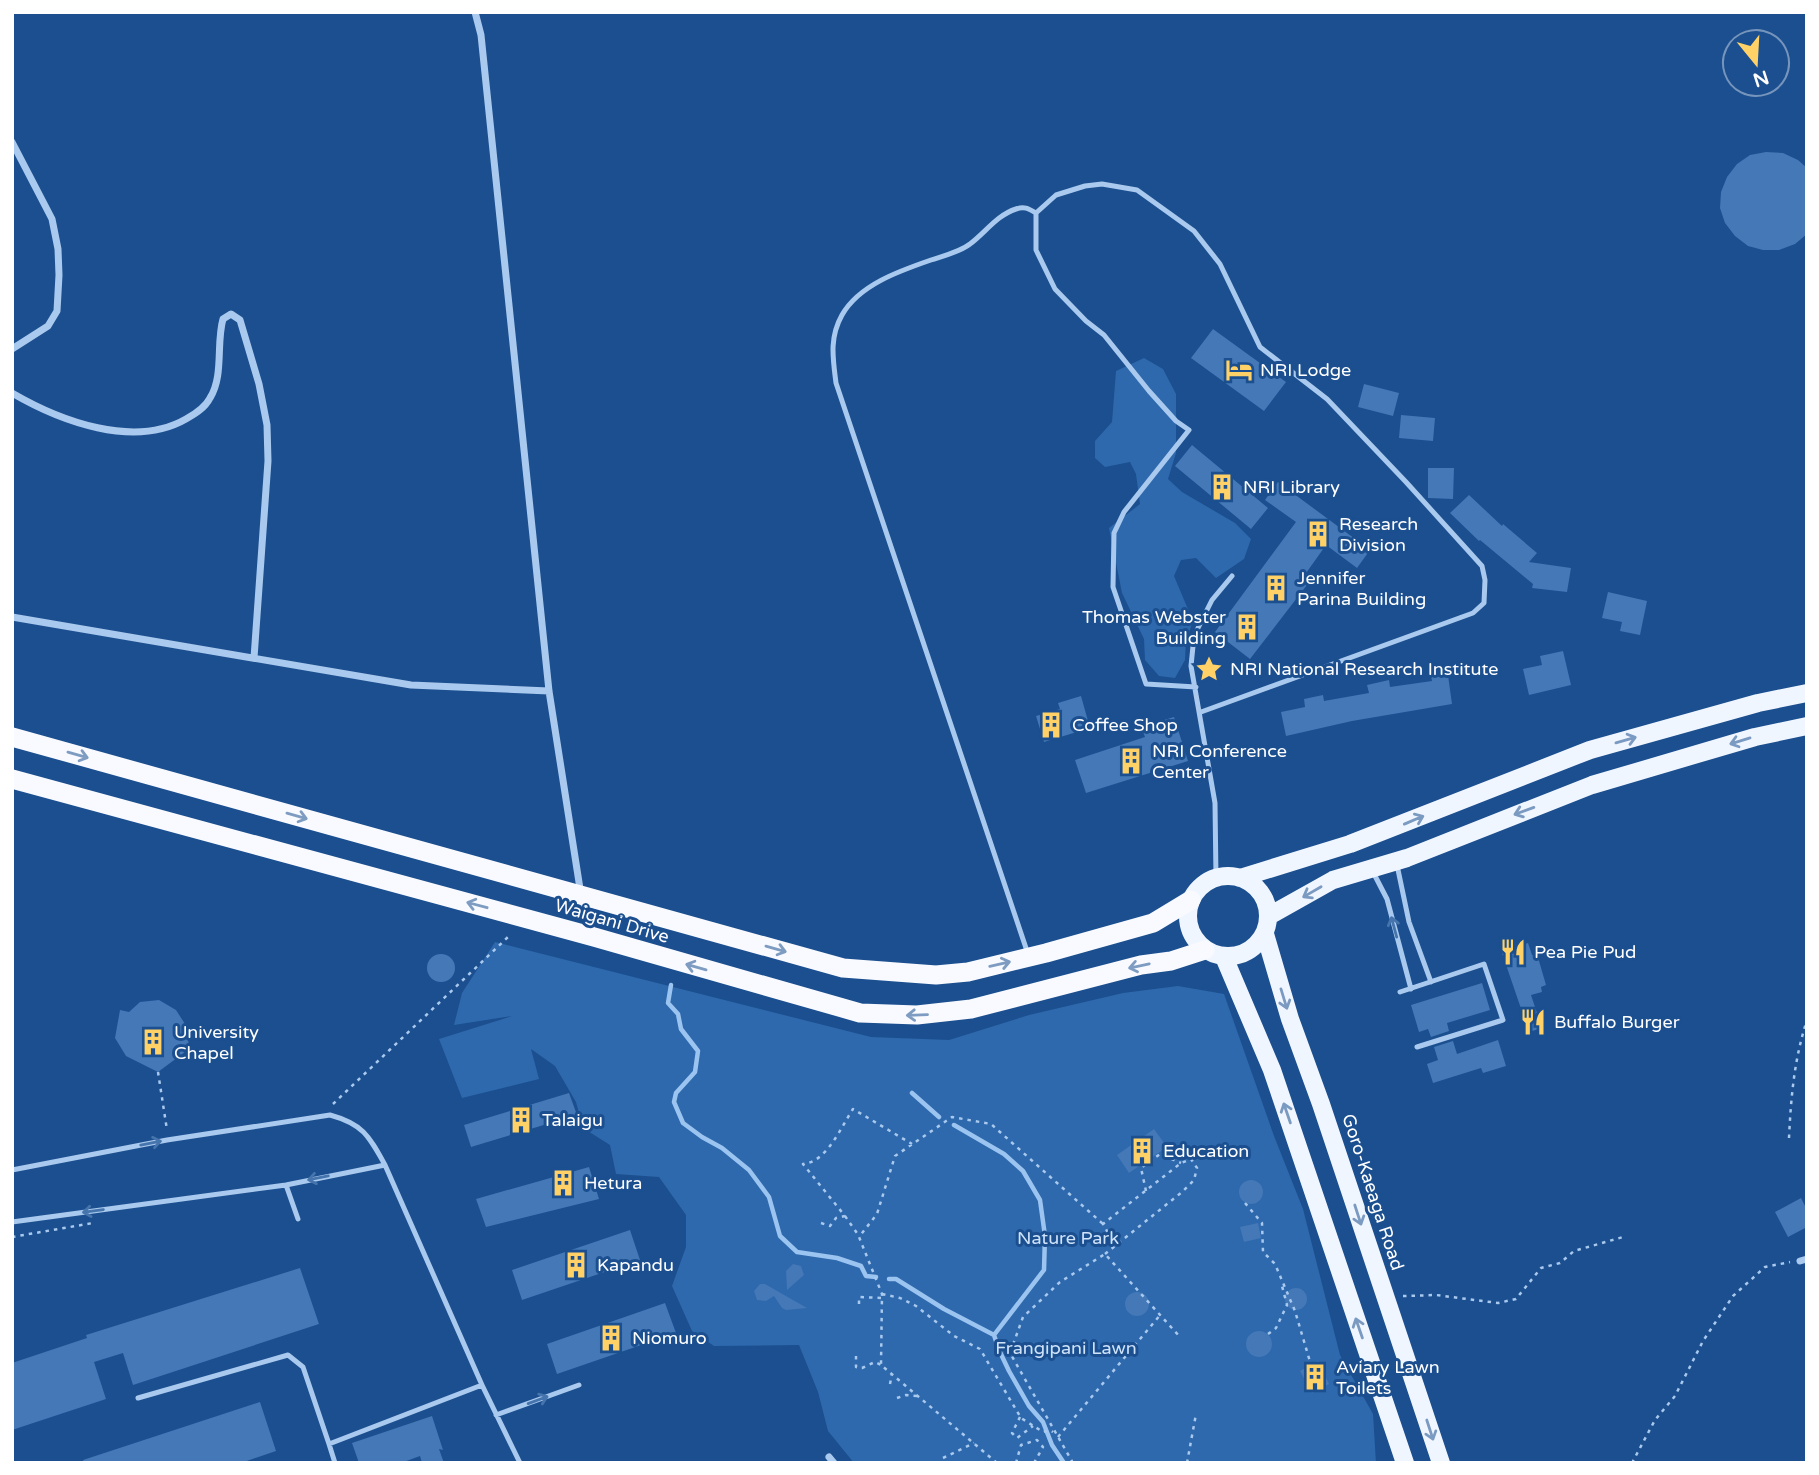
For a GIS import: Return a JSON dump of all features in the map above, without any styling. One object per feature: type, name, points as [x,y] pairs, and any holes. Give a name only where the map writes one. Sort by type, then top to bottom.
[{"type":"highway","name":"Waigani Drive","points":[[12,737],[843,968],[936,975],[968,972],[1153,923],[1191,900]]},
{"type":"highway","name":"Waigani Drive","points":[[12,779],[594,937],[860,1013],[916,1016],[971,1009],[1141,965],[1171,961],[1205,950]]},
{"type":"main road","points":[[1240,878],[1350,844],[1590,750],[1807,692]]},
{"type":"main road","points":[[1267,925],[1333,880],[1396,862],[1592,785],[1755,737],[1807,726]]},
{"type":"main road","points":[[1228,876],[1252,883],[1267,904],[1267,925],[1258,944],[1237,956],[1224,957],[1205,950],[1195,940],[1189,927],[1191,900],[1198,890],[1216,878],[1228,876]]},
{"type":"main road","name":"Goro-Kaeaga Road","points":[[1267,925],[1290,1019],[1325,1115],[1441,1463]]},
{"type":"main road","points":[[1224,957],[1272,1070],[1405,1463]]},
{"type":"street","points":[[475,12],[481,35],[549,691],[581,895],[594,937]]},
{"type":"street","points":[[12,142],[52,219],[58,249],[59,275],[57,311],[48,326],[12,349]]},
{"type":"street","points":[[12,393],[35,406],[105,429],[136,433],[164,429],[194,414],[212,396],[223,319],[231,314],[240,320],[259,384],[268,437],[254,658]]},
{"type":"street","points":[[12,617],[411,685],[549,691]]},
{"type":"lane","points":[[1196,687],[1146,684],[1113,587],[1112,556],[1114,533],[1124,512],[1189,430],[1176,421],[1149,391],[1104,335],[1086,321],[1055,289],[1035,250],[1036,214],[1056,195],[1085,187],[1102,184],[1137,190],[1194,231],[1220,264],[1260,347],[1327,399],[1482,566],[1485,580],[1484,603],[1473,613],[1201,712]]},
{"type":"lane","points":[[1029,957],[836,383],[831,351],[842,315],[858,295],[868,288],[904,270],[969,246],[987,228],[1017,209],[1026,208],[1036,214]]},
{"type":"lane","points":[[1216,878],[1215,803],[1191,666],[1194,636],[1212,600],[1232,576]]},
{"type":"lane","points":[[1396,862],[1409,922],[1430,982]]},
{"type":"lane","points":[[1372,869],[1387,899],[1411,989]]},
{"type":"lane","points":[[1400,992],[1484,964],[1503,1020],[1417,1047]]},
{"type":"lane","points":[[12,1170],[167,1140],[330,1115],[348,1120],[360,1127],[371,1139],[385,1165],[482,1385],[520,1463]]},
{"type":"lane","points":[[12,1222],[286,1185],[385,1165]]},
{"type":"lane","points":[[286,1185],[298,1219]]},
{"type":"lane","points":[[138,1398],[288,1355],[303,1367],[335,1463]]},
{"type":"lane","points":[[329,1444],[482,1385]]},
{"type":"lane","points":[[496,1415],[579,1385]]},
{"type":"path","points":[[327,1110],[508,937]]},
{"type":"path","points":[[1788,1139],[1792,1079],[1807,1020]]},
{"type":"path","points":[[158,1072],[167,1132]]},
{"type":"path","points":[[881,1365],[882,1296],[876,1277],[859,1237],[803,1164],[812,1163],[825,1152],[853,1109],[912,1144]]},
{"type":"path","points":[[859,1237],[877,1214],[895,1156],[953,1117],[991,1124],[1103,1224],[1115,1245]]},
{"type":"path","points":[[1146,1191],[1141,1168],[1160,1154],[1181,1163]]},
{"type":"path","points":[[1073,1463],[1010,1353],[1023,1317],[1060,1282],[1105,1254],[1194,1180],[1197,1168],[1191,1159],[1181,1163],[1103,1224]]},
{"type":"path","points":[[1245,1203],[1262,1223],[1263,1252],[1275,1264],[1287,1305],[1276,1328],[1268,1334]]},
{"type":"path","points":[[821,1223],[830,1226],[836,1217],[845,1216]]},
{"type":"path","points":[[1383,1289],[1406,1297],[1436,1295],[1498,1303],[1516,1299],[1541,1268],[1560,1263],[1574,1251],[1623,1237]]},
{"type":"path","points":[[1105,1254],[1181,1337]]},
{"type":"path","points":[[1632,1463],[1656,1420],[1675,1396],[1703,1341],[1733,1296],[1765,1266],[1804,1260]]},
{"type":"path","points":[[1280,1279],[1295,1311],[1311,1365]]},
{"type":"path","points":[[859,1304],[859,1297],[882,1296],[900,1298],[916,1306],[948,1332],[980,1349],[1020,1416],[1043,1432],[1049,1430],[1057,1436]]},
{"type":"path","points":[[1057,1436],[1161,1314]]},
{"type":"path","points":[[969,1343],[971,1339]]},
{"type":"path","points":[[856,1356],[856,1367],[862,1368],[875,1362],[881,1365],[997,1463]]},
{"type":"path","points":[[890,1384],[892,1374]]},
{"type":"path","points":[[897,1398],[910,1395],[920,1398]]},
{"type":"path","points":[[1187,1463],[1196,1414]]},
{"type":"path","points":[[1020,1416],[1012,1433],[1017,1438],[1033,1426]]},
{"type":"path","points":[[1016,1463],[1021,1446],[1037,1440],[1043,1447],[1034,1463]]},
{"type":"path","points":[[943,1458],[974,1443]]},
{"type":"green space","points":[[1144,358],[1163,369],[1176,394],[1176,453],[1168,479],[1182,492],[1235,523],[1251,539],[1244,559],[1216,578],[1196,558],[1181,560],[1174,576],[1193,621],[1186,641],[1185,660],[1175,678],[1159,676],[1145,660],[1144,639],[1122,593],[1109,528],[1140,504],[1136,474],[1130,462],[1105,467],[1095,458],[1095,441],[1112,422],[1116,371]]},
{"type":"green space","name":"Nature Park","points":[[495,942],[871,1037],[949,1040],[1029,1015],[1123,993],[1178,986],[1224,994],[1303,1209],[1340,1355],[1373,1414],[1376,1463],[854,1463],[828,1431],[818,1392],[799,1345],[714,1346],[692,1331],[672,1286],[686,1247],[686,1215],[659,1177],[616,1174],[610,1145],[583,1128],[576,1102],[555,1066],[531,1049],[539,1079],[462,1098],[439,1039],[512,1016],[454,1025],[462,993]]},
{"type":"building","points":[[1783,153],[1807,168],[1807,234],[1795,244],[1779,250],[1748,246],[1735,236],[1725,223],[1720,208],[1721,192],[1727,177],[1737,164],[1750,155]]},
{"type":"building","name":"NRI Lodge","points":[[1213,329],[1286,382],[1264,411],[1191,358]]},
{"type":"building","points":[[1364,384],[1399,393],[1393,416],[1358,407]]},
{"type":"building","points":[[1401,415],[1435,418],[1433,441],[1399,438]]},
{"type":"building","name":"NRI Library","points":[[1192,445],[1268,508],[1251,529],[1175,466]]},
{"type":"building","points":[[1428,468],[1454,468],[1453,499],[1428,498]]},
{"type":"building","points":[[1278,482],[1370,550],[1357,568],[1326,545],[1304,576],[1310,581],[1250,659],[1215,632],[1296,522],[1265,500]]},
{"type":"building","points":[[1469,495],[1502,526],[1503,524],[1537,553],[1529,562],[1571,568],[1567,592],[1532,588],[1533,584],[1479,541],[1450,513]]},
{"type":"building","points":[[1608,592],[1647,601],[1640,635],[1620,631],[1622,622],[1602,618]]},
{"type":"building","points":[[1563,651],[1571,685],[1529,695],[1523,669],[1542,665],[1540,656]]},
{"type":"building","points":[[1447,668],[1452,704],[1352,721],[1286,736],[1281,712],[1305,707],[1304,699],[1323,695],[1324,701],[1369,693],[1367,685],[1389,680],[1390,687],[1432,681],[1430,671]]},
{"type":"building","points":[[1081,696],[1090,728],[1044,742],[1036,716],[1060,709],[1058,703]]},
{"type":"building","name":"NRI Conference Center","points":[[1174,717],[1188,761],[1086,793],[1075,760],[1145,737],[1141,727]]},
{"type":"building","points":[[1528,943],[1532,955],[1537,954],[1546,985],[1541,987],[1542,992],[1531,995],[1542,1028],[1529,1032],[1502,953]]},
{"type":"building","points":[[441,954],[451,958],[455,968],[451,978],[441,982],[431,978],[427,968],[431,958]]},
{"type":"building","points":[[1482,983],[1490,1010],[1447,1023],[1449,1031],[1431,1037],[1428,1029],[1419,1032],[1411,1005]]},
{"type":"building","name":"University Chapel","points":[[159,1000],[176,1010],[187,1027],[189,1049],[158,1072],[126,1056],[115,1038],[120,1010],[129,1012],[140,1002]]},
{"type":"building","points":[[1498,1040],[1506,1066],[1483,1073],[1481,1068],[1433,1083],[1427,1064],[1438,1060],[1434,1047],[1453,1041],[1457,1054]]},
{"type":"building","name":"Talaigu","points":[[569,1093],[577,1115],[471,1147],[464,1125]]},
{"type":"building","name":"Education","points":[[1154,1129],[1167,1147],[1129,1173],[1117,1155]]},
{"type":"building","name":"Hetura","points":[[589,1167],[599,1199],[486,1227],[476,1199]]},
{"type":"building","points":[[1251,1180],[1260,1183],[1263,1192],[1260,1201],[1251,1204],[1242,1201],[1239,1192],[1242,1183]]},
{"type":"building","points":[[1801,1198],[1807,1210],[1807,1227],[1788,1237],[1775,1212]]},
{"type":"building","points":[[1258,1223],[1261,1238],[1244,1242],[1240,1227]]},
{"type":"building","name":"Kapandu","points":[[630,1230],[640,1260],[522,1300],[512,1270]]},
{"type":"building","points":[[793,1264],[801,1266],[804,1275],[787,1290],[786,1271]]},
{"type":"building","points":[[300,1268],[319,1324],[133,1385],[123,1353],[94,1362],[106,1399],[12,1430],[12,1363],[87,1338],[86,1335]]},
{"type":"building","points":[[760,1284],[765,1284],[807,1308],[786,1310],[774,1296],[766,1301],[757,1300],[754,1291]]},
{"type":"building","points":[[1296,1288],[1304,1291],[1307,1299],[1304,1307],[1296,1310],[1288,1307],[1285,1299],[1288,1291]]},
{"type":"building","points":[[1137,1292],[1145,1296],[1149,1304],[1145,1312],[1137,1316],[1129,1312],[1125,1304],[1129,1296]]},
{"type":"building","name":"Niomuro","points":[[665,1303],[676,1333],[557,1374],[547,1344]]},
{"type":"building","points":[[1259,1331],[1268,1335],[1272,1344],[1268,1353],[1259,1357],[1250,1353],[1246,1344],[1250,1335]]},
{"type":"building","name":"Aviary Lawn Toilets","points":[[1318,1361],[1329,1384],[1312,1393],[1300,1371]]},
{"type":"building","points":[[260,1402],[276,1451],[241,1463],[84,1463],[83,1460]]},
{"type":"building","points":[[432,1416],[443,1450],[439,1449],[444,1463],[422,1463],[420,1456],[401,1463],[359,1463],[352,1443]]},
{"type":"waterway","points":[[671,985],[668,1003],[678,1014],[681,1029],[698,1051],[695,1072],[676,1093],[674,1102],[683,1123],[722,1148],[749,1170],[769,1197],[780,1236],[797,1252],[837,1258],[861,1266],[866,1276],[876,1277]]},
{"type":"waterway","points":[[912,1093],[939,1117]]},
{"type":"waterway","points":[[954,1125],[1004,1154],[1023,1171],[1040,1200],[1045,1236],[1044,1270],[994,1335]]},
{"type":"waterway","points":[[889,1279],[896,1279],[944,1309],[994,1335],[1009,1371],[1029,1406],[1043,1422],[1052,1445],[1064,1463]]},
{"type":"place","name":"NRI Lodge","points":[[1239,370]]},
{"type":"place","name":"NRI Library","points":[[1222,487]]},
{"type":"place","name":"Research Division","points":[[1318,534]]},
{"type":"place","name":"Jennifer Parina Building","points":[[1276,588]]},
{"type":"place","name":"Thomas Webster Building","points":[[1247,627]]},
{"type":"place","name":"NRI National Research Institute","points":[[1209,669]]},
{"type":"place","name":"Coffee Shop","points":[[1051,725]]},
{"type":"place","name":"NRI Conference Center","points":[[1131,761]]},
{"type":"place","name":"Pea Pie Pud","points":[[1513,952]]},
{"type":"place","name":"Buffalo Burger","points":[[1533,1022]]},
{"type":"place","name":"University Chapel","points":[[153,1042]]},
{"type":"place","name":"Talaigu","points":[[521,1120]]},
{"type":"place","name":"Education","points":[[1142,1151]]},
{"type":"place","name":"Hetura","points":[[563,1183]]},
{"type":"place","name":"Kapandu","points":[[576,1265]]},
{"type":"place","name":"Niomuro","points":[[611,1338]]},
{"type":"place","name":"Aviary Lawn Toilets","points":[[1315,1377]]},
{"type":"park label","name":"Frangipani Lawn","points":[[1066,1348]]}]
